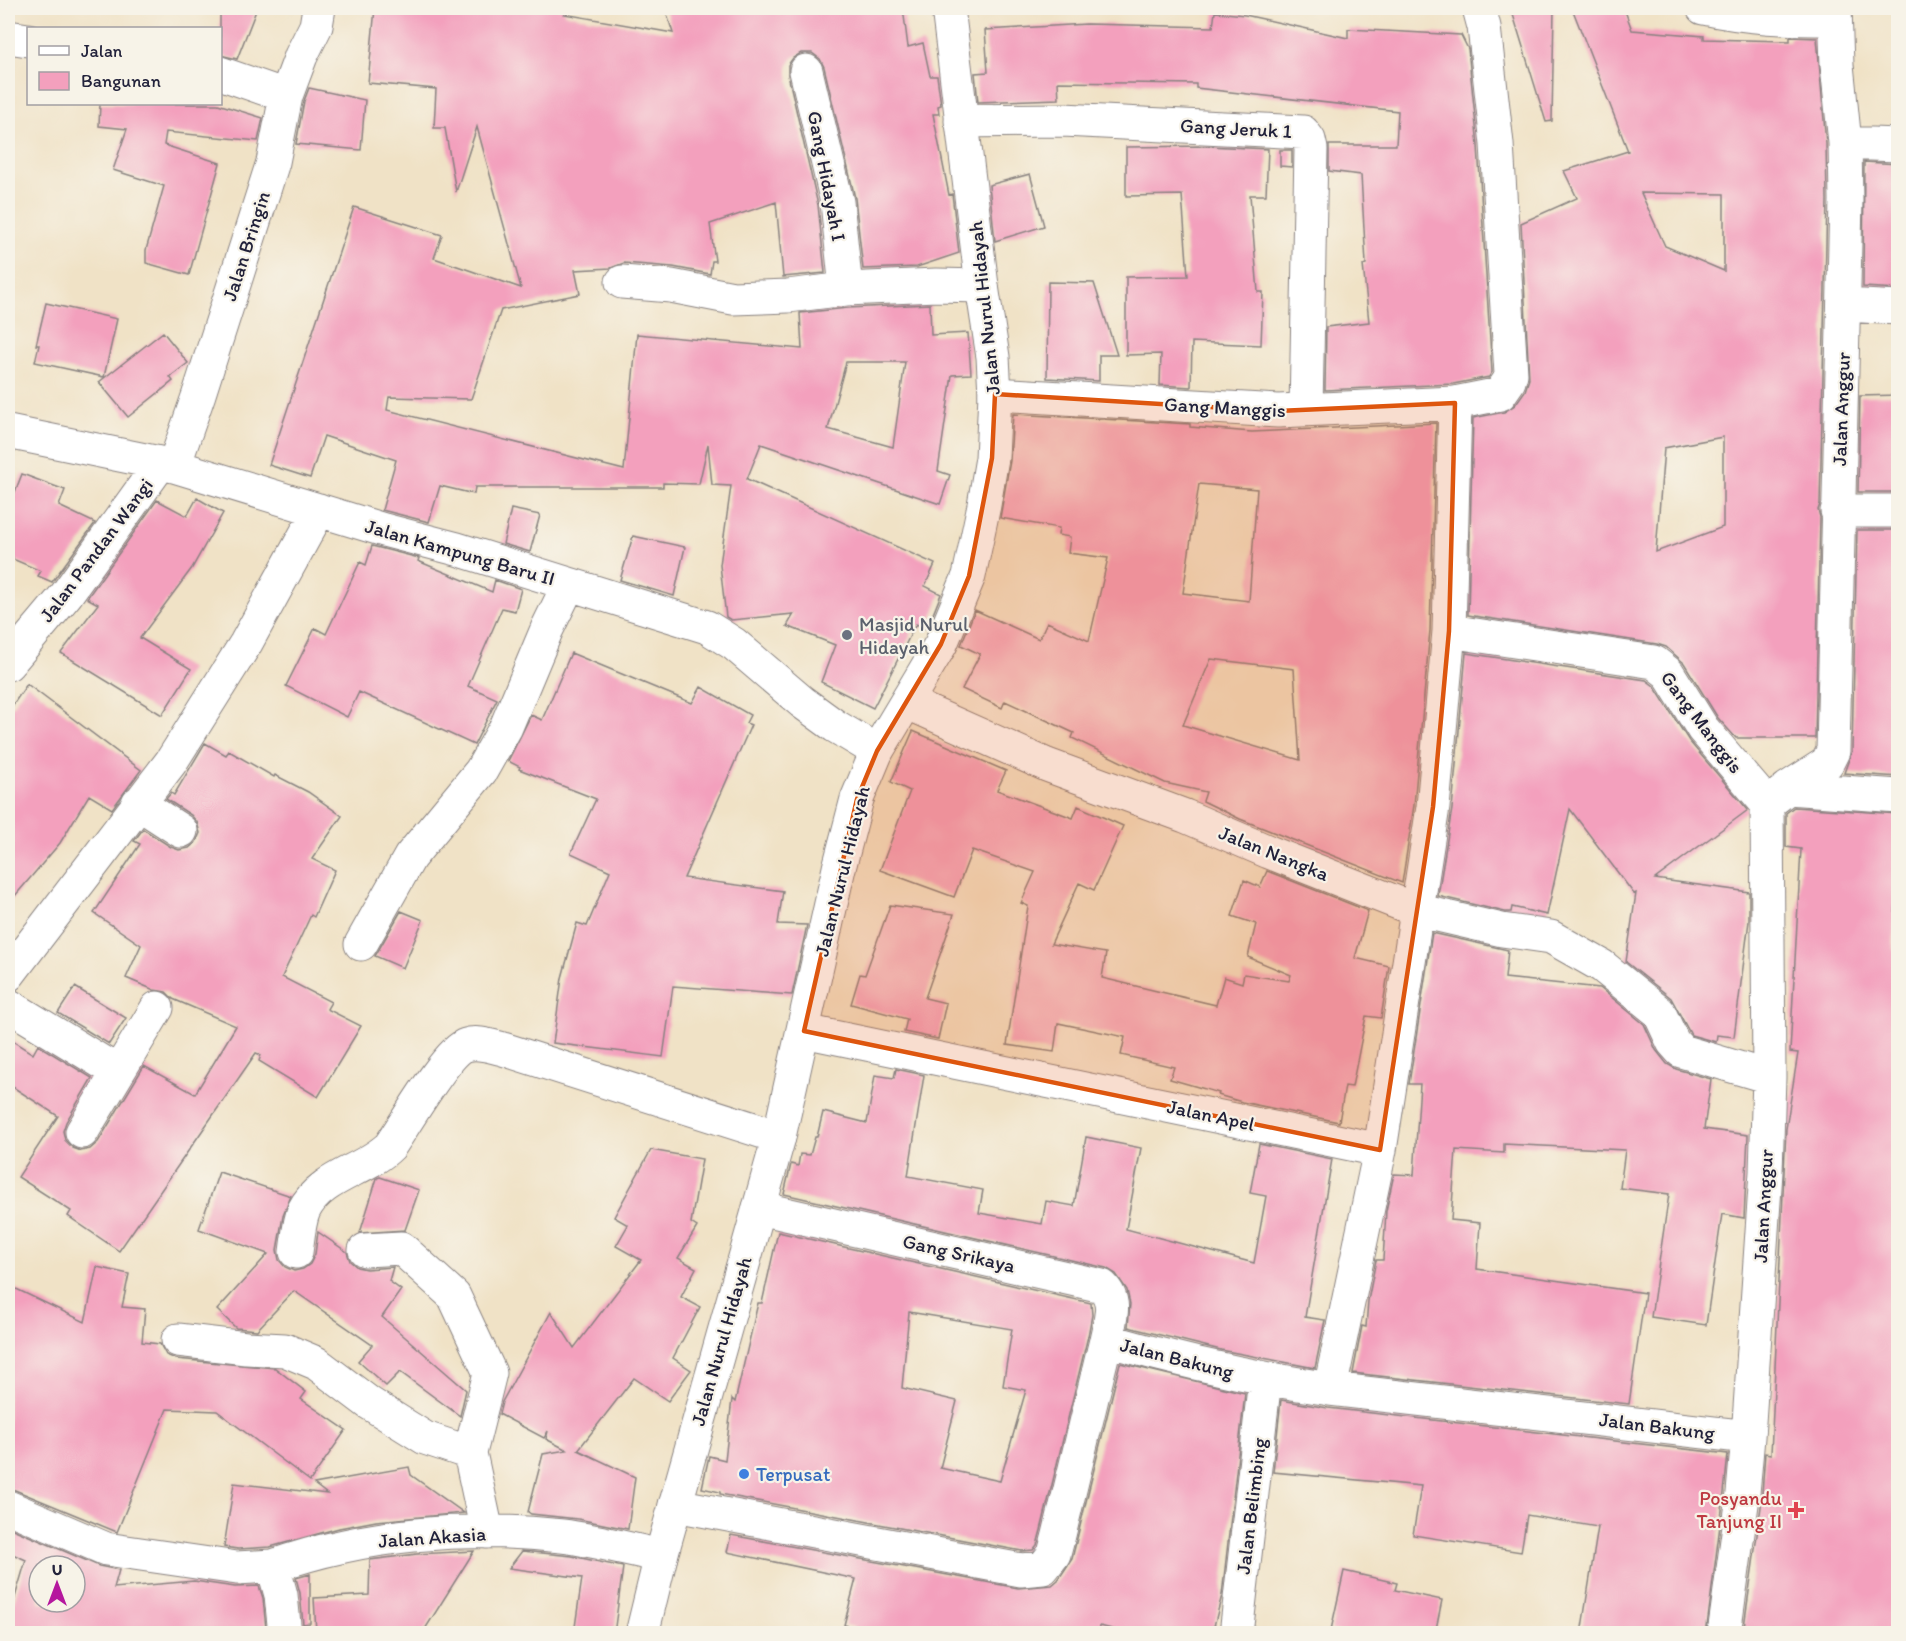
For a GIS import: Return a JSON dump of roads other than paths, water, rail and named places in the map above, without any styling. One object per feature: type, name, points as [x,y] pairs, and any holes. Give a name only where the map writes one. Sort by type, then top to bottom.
[{"type":"street","name":"Jalan Nurul Hidayah","points":[[642,1634],[675,1505],[779,1137],[856,799],[877,751],[908,703],[941,644],[969,576],[984,506],[990,467],[995,394],[993,357],[982,286],[948,8]]},
{"type":"street","name":"Gang Manggis","points":[[995,394],[1278,411],[1455,404],[1500,394],[1505,389],[1511,374],[1497,144],[1484,27],[1479,8]]},
{"type":"street","points":[[1703,8],[1777,20],[1834,14]]},
{"type":"street","name":"Jalan Anggur","points":[[1724,1634],[1742,1504],[1766,1172],[1778,796],[1827,763],[1833,751],[1845,305],[1845,143],[1834,14]]},
{"type":"street","name":"Jalan Bringin","points":[[167,465],[199,394],[273,162],[286,96],[317,17]]},
{"type":"street","points":[[8,37],[27,40]]},
{"type":"street","name":"Gang Hidayah I","points":[[806,71],[837,202],[846,289]]},
{"type":"street","points":[[222,74],[286,96]]},
{"type":"street","name":"Gang Jeruk 1","points":[[961,122],[1063,120],[1303,132],[1309,140],[1311,149],[1306,410]]},
{"type":"street","points":[[1845,143],[1899,144]]},
{"type":"street","points":[[622,282],[671,286],[733,298],[788,296],[846,289],[936,285],[982,286]]},
{"type":"street","points":[[1845,305],[1899,308]]},
{"type":"street","points":[[1330,1389],[1380,1150],[1433,807],[1449,631],[1455,404]]},
{"type":"street","name":"Jalan Kampung Baru II","points":[[8,432],[167,465],[707,627],[734,644],[802,702],[835,726],[877,751]]},
{"type":"street","name":"Jalan Pandan Wangi","points":[[8,664],[66,595],[167,465]]},
{"type":"street","points":[[8,975],[171,762],[240,653],[319,510]]},
{"type":"street","points":[[1838,511],[1899,512]]},
{"type":"street","points":[[361,944],[410,857],[481,771],[506,728],[568,584]]},
{"type":"street","name":"Gang Manggis","points":[[1449,631],[1654,662],[1668,673],[1702,729],[1778,796]]},
{"type":"street","name":"Jalan Nangka","points":[[908,703],[1047,765],[1185,816],[1416,910],[1502,930],[1551,937],[1602,966],[1659,1012],[1673,1042],[1681,1051],[1769,1077]]},
{"type":"street","points":[[1778,796],[1899,796]]},
{"type":"street","points":[[138,803],[181,831]]},
{"type":"street","points":[[8,1005],[118,1071]]},
{"type":"street","points":[[82,1132],[157,1008]]},
{"type":"street","name":"Jalan Apel","points":[[804,1032],[1380,1150]]},
{"type":"street","points":[[296,1252],[303,1212],[308,1203],[317,1192],[385,1151],[440,1069],[457,1049],[465,1045],[481,1043],[503,1049],[779,1137]]},
{"type":"street","name":"Gang Srikaya","points":[[759,1208],[1102,1286],[1112,1300],[1107,1340]]},
{"type":"street","points":[[364,1250],[401,1248],[454,1296],[490,1373],[470,1453],[487,1532]]},
{"type":"street","points":[[178,1340],[285,1350],[316,1363],[369,1403],[424,1438],[470,1453]]},
{"type":"street","name":"Jalan Bakung","points":[[675,1505],[1021,1570],[1043,1569],[1054,1554],[1107,1340],[1213,1368],[1330,1389],[1748,1437]]},
{"type":"street","name":"Jalan Belimbing","points":[[1236,1634],[1265,1379]]},
{"type":"street","name":"Jalan Akasia","points":[[8,1507],[106,1549],[237,1568],[273,1566],[352,1543],[455,1532],[563,1536],[661,1556]]},
{"type":"street","points":[[273,1566],[280,1595],[285,1634]]},
{"type":"place","name":"Masjid Nurul Hidayah","points":[[847,635]]},
{"type":"place","name":"Terpusat","points":[[744,1474]]},
{"type":"place","name":"Posyandu Tanjung II","points":[[1796,1510]]}]
